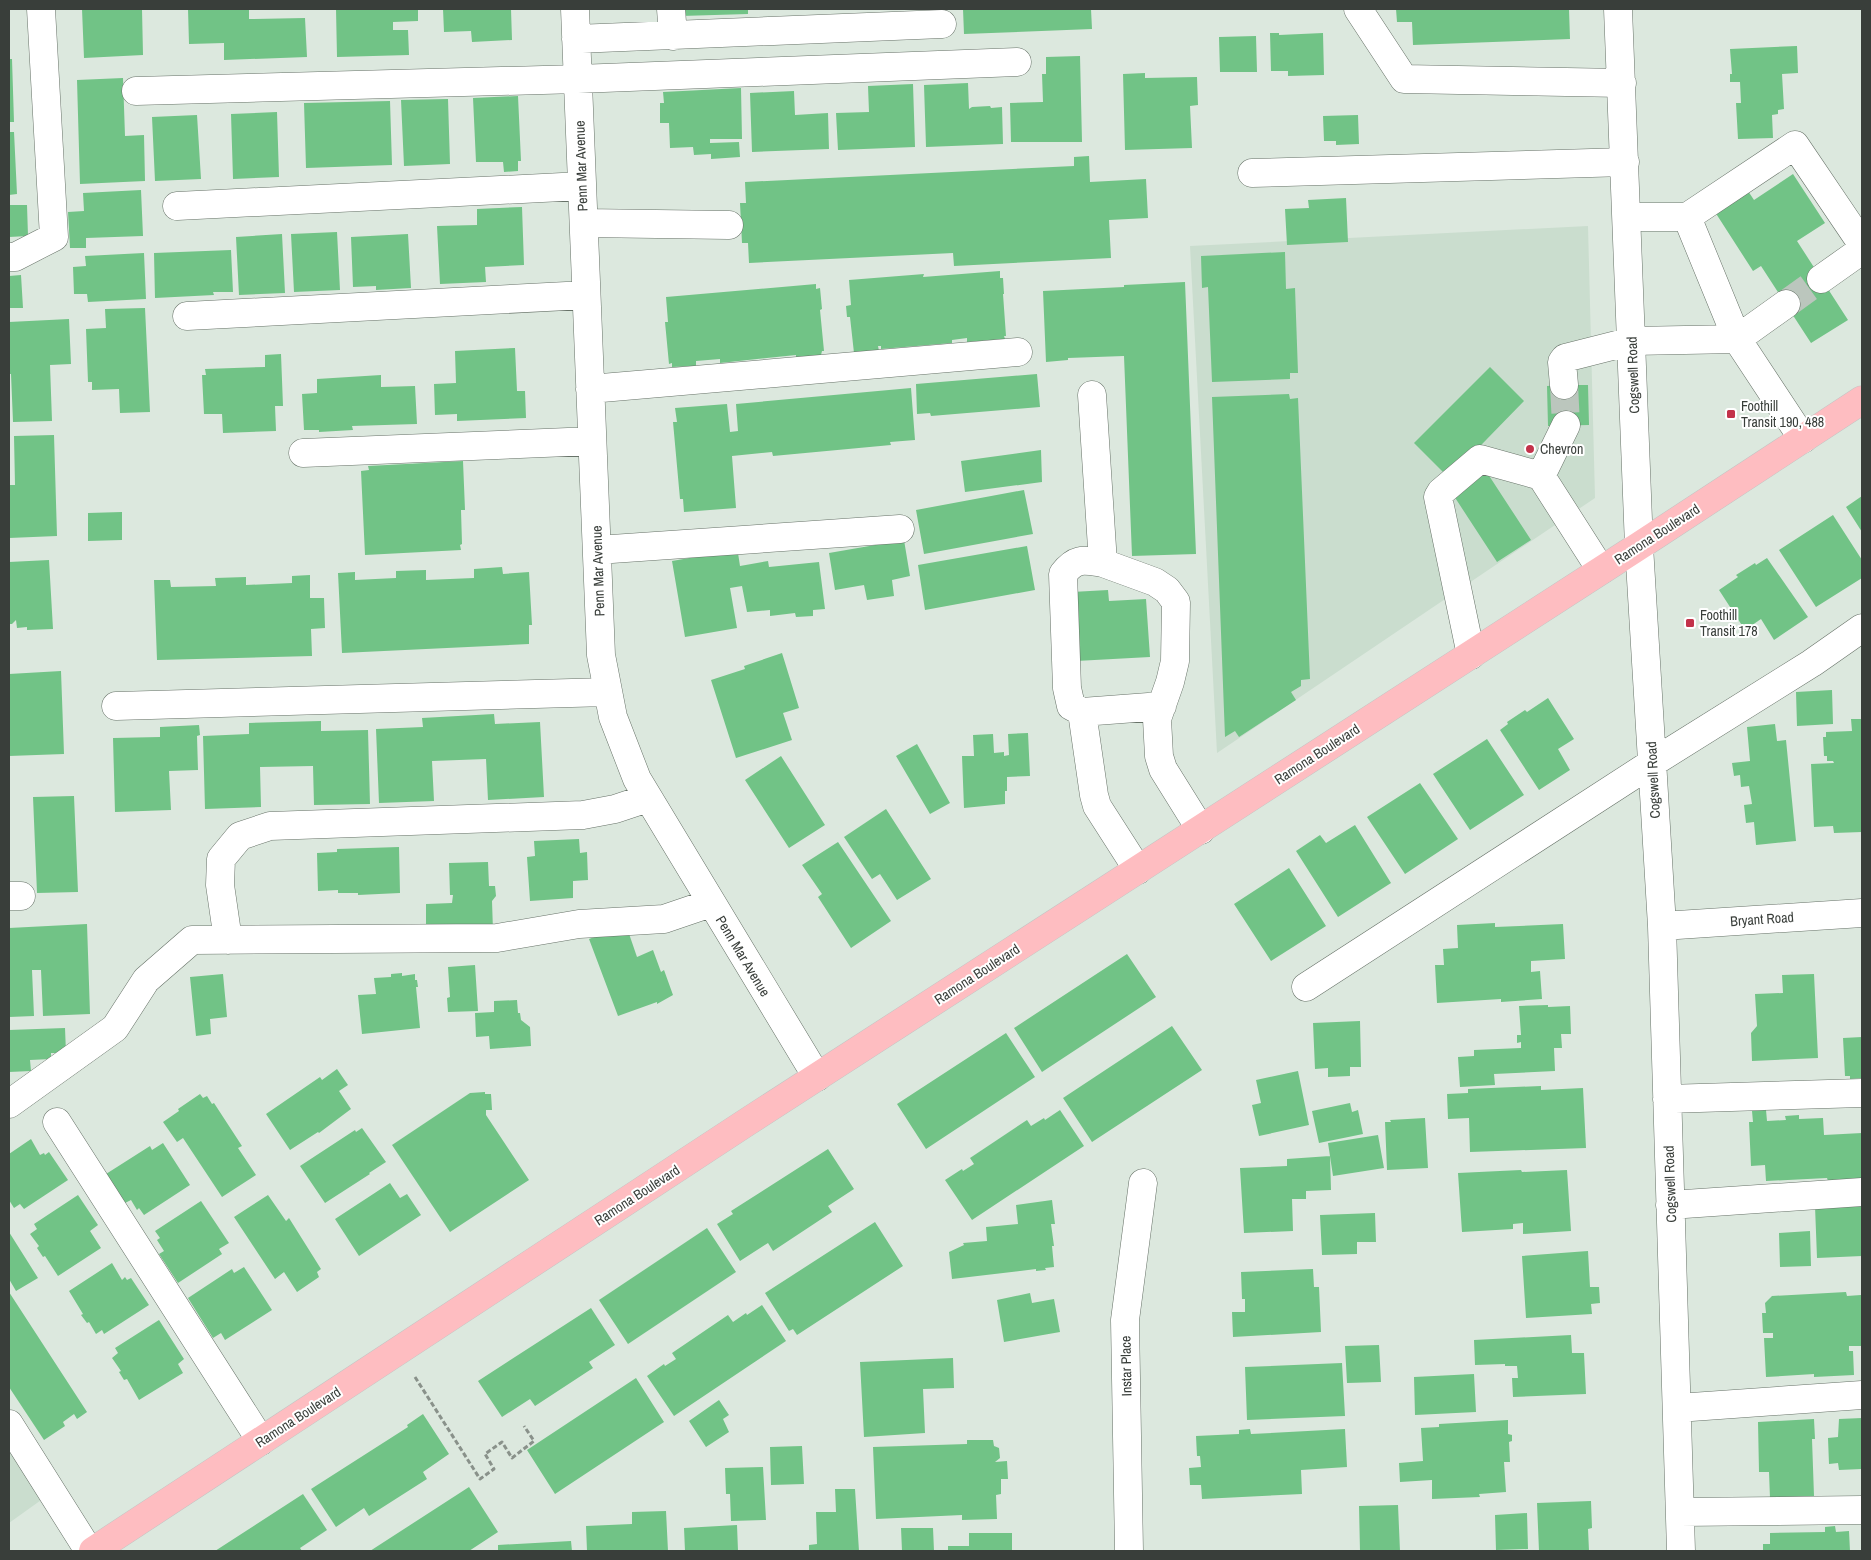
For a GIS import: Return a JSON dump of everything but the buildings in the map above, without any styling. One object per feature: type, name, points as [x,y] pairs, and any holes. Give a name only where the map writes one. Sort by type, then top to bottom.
[{"type":"main road","name":"Ramona Boulevard","points":[[91,1551],[817,1077],[1862,400]]},
{"type":"street","points":[[9,257],[15,257],[54,237],[41,9]]},
{"type":"street","name":"Penn Mar Avenue","points":[[575,9],[601,655],[613,717],[636,779],[817,1077]]},
{"type":"street","points":[[670,9],[673,36]]},
{"type":"street","points":[[1358,9],[1404,79],[1622,83]]},
{"type":"street","name":"Cogswell Road","points":[[1618,9],[1639,546],[1662,926],[1681,1551]]},
{"type":"street","points":[[576,39],[942,24]]},
{"type":"street","points":[[136,91],[578,79],[1017,62]]},
{"type":"street","points":[[1626,217],[1687,217],[1795,145],[1862,244]]},
{"type":"street","points":[[1252,173],[1625,162]]},
{"type":"street","points":[[178,206],[582,186]]},
{"type":"street","points":[[1687,217],[1737,338],[1803,439]]},
{"type":"street","points":[[584,223],[729,225]]},
{"type":"street","points":[[1821,279],[1862,250]]},
{"type":"street","points":[[187,316],[586,295]]},
{"type":"street","points":[[1564,385],[1562,362],[1565,358],[1632,341],[1737,338],[1786,304]]},
{"type":"street","points":[[590,389],[1018,352]]},
{"type":"street","points":[[1092,395],[1103,564]]},
{"type":"street","points":[[1541,476],[1566,425]]},
{"type":"street","points":[[303,453],[592,441]]},
{"type":"street","points":[[1471,655],[1438,497],[1441,492],[1480,459],[1541,476],[1601,570]]},
{"type":"street","points":[[597,550],[900,529]]},
{"type":"street","points":[[1162,706],[1082,712],[1071,706],[1067,688],[1063,574],[1069,566],[1081,560],[1103,564],[1155,582],[1168,590],[1176,602],[1175,661],[1170,682],[1162,706],[1157,719],[1159,756],[1163,768],[1201,830]]},
{"type":"street","points":[[1306,988],[1652,763],[1812,663],[1862,628]]},
{"type":"street","points":[[116,706],[608,692]]},
{"type":"street","points":[[1082,712],[1097,806],[1138,870]]},
{"type":"street","points":[[228,940],[220,884],[221,859],[240,836],[270,826],[583,815],[615,809],[648,798]]},
{"type":"street","points":[[9,1104],[114,1028],[146,980],[192,940],[497,938],[579,924],[664,919],[710,903]]},
{"type":"street","name":"Bryant Road","points":[[1662,926],[1862,913]]},
{"type":"street","points":[[1667,1099],[1862,1093]]},
{"type":"street","points":[[57,1122],[261,1441]]},
{"type":"street","name":"Instar Place","points":[[1129,1551],[1125,1320],[1143,1183]]},
{"type":"street","points":[[1670,1205],[1862,1192]]},
{"type":"street","points":[[1677,1408],[1862,1394]]},
{"type":"street","points":[[9,1424],[91,1551]]},
{"type":"street","points":[[1680,1512],[1862,1510]]},
{"type":"path","points":[[398,1351],[480,1479],[494,1469],[485,1454],[496,1446],[502,1442],[512,1458],[534,1442],[524,1426]]},
{"type":"shaded area","points":[[1588,226],[1595,498],[1217,753],[1190,246]]},
{"type":"shaded area","points":[[9,1445],[44,1498],[9,1523]]},
{"type":"tunnel","points":[[1786,304],[1821,279]]},
{"type":"tunnel","points":[[1564,385],[1566,425]]},
{"type":"place","name":"Foothill Transit 190, 488","points":[[1731,414]]},
{"type":"place","name":"Chevron","points":[[1530,449]]},
{"type":"place","name":"Foothill Transit 178","points":[[1690,623]]}]
